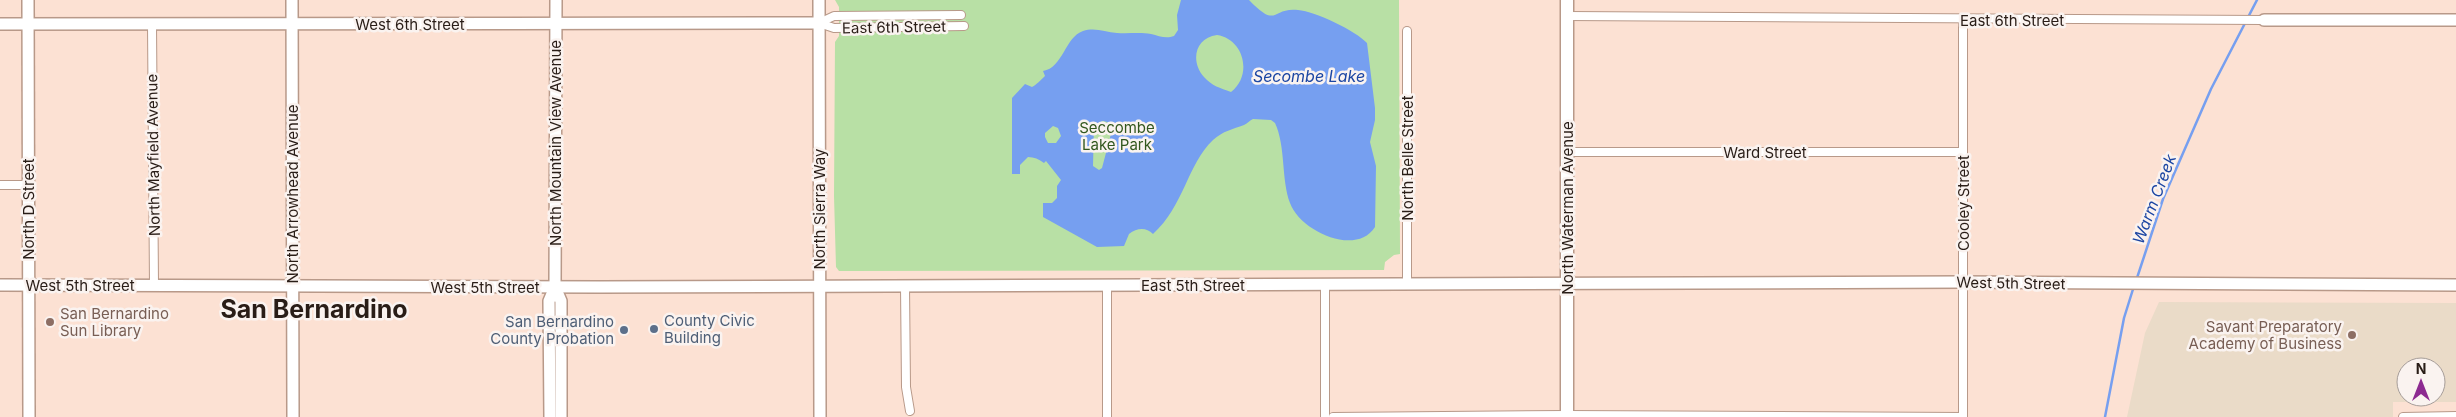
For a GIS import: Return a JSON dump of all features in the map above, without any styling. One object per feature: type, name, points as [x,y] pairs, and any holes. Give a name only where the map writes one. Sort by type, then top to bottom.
[{"type":"main road","name":"North Waterman Avenue","points":[[1567,0],[1567,416]]},
{"type":"street","name":"North D Street","points":[[28,0],[29,417]]},
{"type":"street","name":"North Arrowhead Avenue","points":[[292,0],[293,417]]},
{"type":"street","name":"North Mountain View Avenue","points":[[550,417],[549,302],[555,287],[556,0]]},
{"type":"street","name":"North Sierra Way","points":[[819,0],[820,417]]},
{"type":"street","name":"East 6th Street","points":[[819,23],[834,16],[961,15]]},
{"type":"street","name":"East 6th Street","points":[[1567,16],[1963,20],[2456,20]]},
{"type":"street","name":"Cooley Street","points":[[1963,20],[1963,417]]},
{"type":"street","name":"West 6th Street","points":[[0,24],[819,23]]},
{"type":"street","name":"East 6th Street","points":[[819,23],[834,28],[964,26]]},
{"type":"street","name":"North Mayfield Avenue","points":[[152,24],[154,286]]},
{"type":"street","name":"North Belle Street","points":[[1407,31],[1407,285]]},
{"type":"street","name":"Ward Street","points":[[1567,152],[1963,152]]},
{"type":"street","points":[[0,185],[28,185]]},
{"type":"street","name":"West 5th Street","points":[[1567,283],[1963,282],[2456,285]]},
{"type":"street","name":"East 5th Street","points":[[820,286],[1567,283]]},
{"type":"street","name":"West 5th Street","points":[[0,285],[820,286]]},
{"type":"street","points":[[1107,417],[1108,285]]},
{"type":"street","points":[[1324,417],[1325,285]]},
{"type":"street","points":[[905,286],[906,388],[910,411]]},
{"type":"street","name":"North Mountain View Avenue","points":[[555,287],[561,302],[561,417]]},
{"type":"street","points":[[2403,416],[2456,416]]},
{"type":"street","points":[[1333,417],[1963,417]]},
{"type":"shaded area","points":[[2159,302],[2456,303],[2456,402],[2446,402],[2446,357],[2396,357],[2396,402],[2393,402],[2393,417],[2127,417],[2145,333]]},
{"type":"green space","name":"Seccombe Lake Park","points":[[835,0],[1399,0],[1400,254],[1394,255],[1385,262],[1384,270],[839,271],[836,267],[834,196],[835,42],[839,36],[839,7]]},
{"type":"water","name":"Secombe Lake","points":[[1181,0],[1249,0],[1258,9],[1270,16],[1289,10],[1305,11],[1314,14],[1345,28],[1367,43],[1375,108],[1375,120],[1370,142],[1376,166],[1375,227],[1366,236],[1355,240],[1329,237],[1305,223],[1296,213],[1287,194],[1281,142],[1275,123],[1271,120],[1253,119],[1224,132],[1213,140],[1197,161],[1172,211],[1153,234],[1144,229],[1135,230],[1129,234],[1124,246],[1097,247],[1043,217],[1043,203],[1052,203],[1057,198],[1057,186],[1061,180],[1046,161],[1044,163],[1030,157],[1020,165],[1020,174],[1012,174],[1012,98],[1025,84],[1032,87],[1040,81],[1045,76],[1043,71],[1050,69],[1060,59],[1077,34],[1087,30],[1096,30],[1117,33],[1147,33],[1171,37],[1178,30],[1177,15]],"holes":[[[1217,35],[1234,43],[1242,59],[1242,76],[1238,85],[1231,92],[1210,83],[1204,77],[1197,64],[1196,57],[1200,45],[1210,37]],[[1103,121],[1107,122],[1112,130],[1102,168],[1099,170],[1093,166],[1094,125]],[[1053,126],[1058,128],[1061,136],[1056,143],[1048,143],[1045,133]]]},
{"type":"waterway","name":"Warm Creek","points":[[2136,281],[2163,199],[2211,89],[2257,0]]},
{"type":"waterway","name":"Warm Creek","points":[[2105,417],[2124,318],[2134,286]]},
{"type":"place","name":"San Bernardino Sun Library","points":[[50,322]]},
{"type":"place","name":"County Civic Building","points":[[654,329]]},
{"type":"place","name":"San Bernardino County Probation","points":[[624,330]]},
{"type":"place","name":"Savant Preparatory Academy of Business","points":[[2352,335]]},
{"type":"district","name":"San Bernardino","points":[[314,309]]}]
